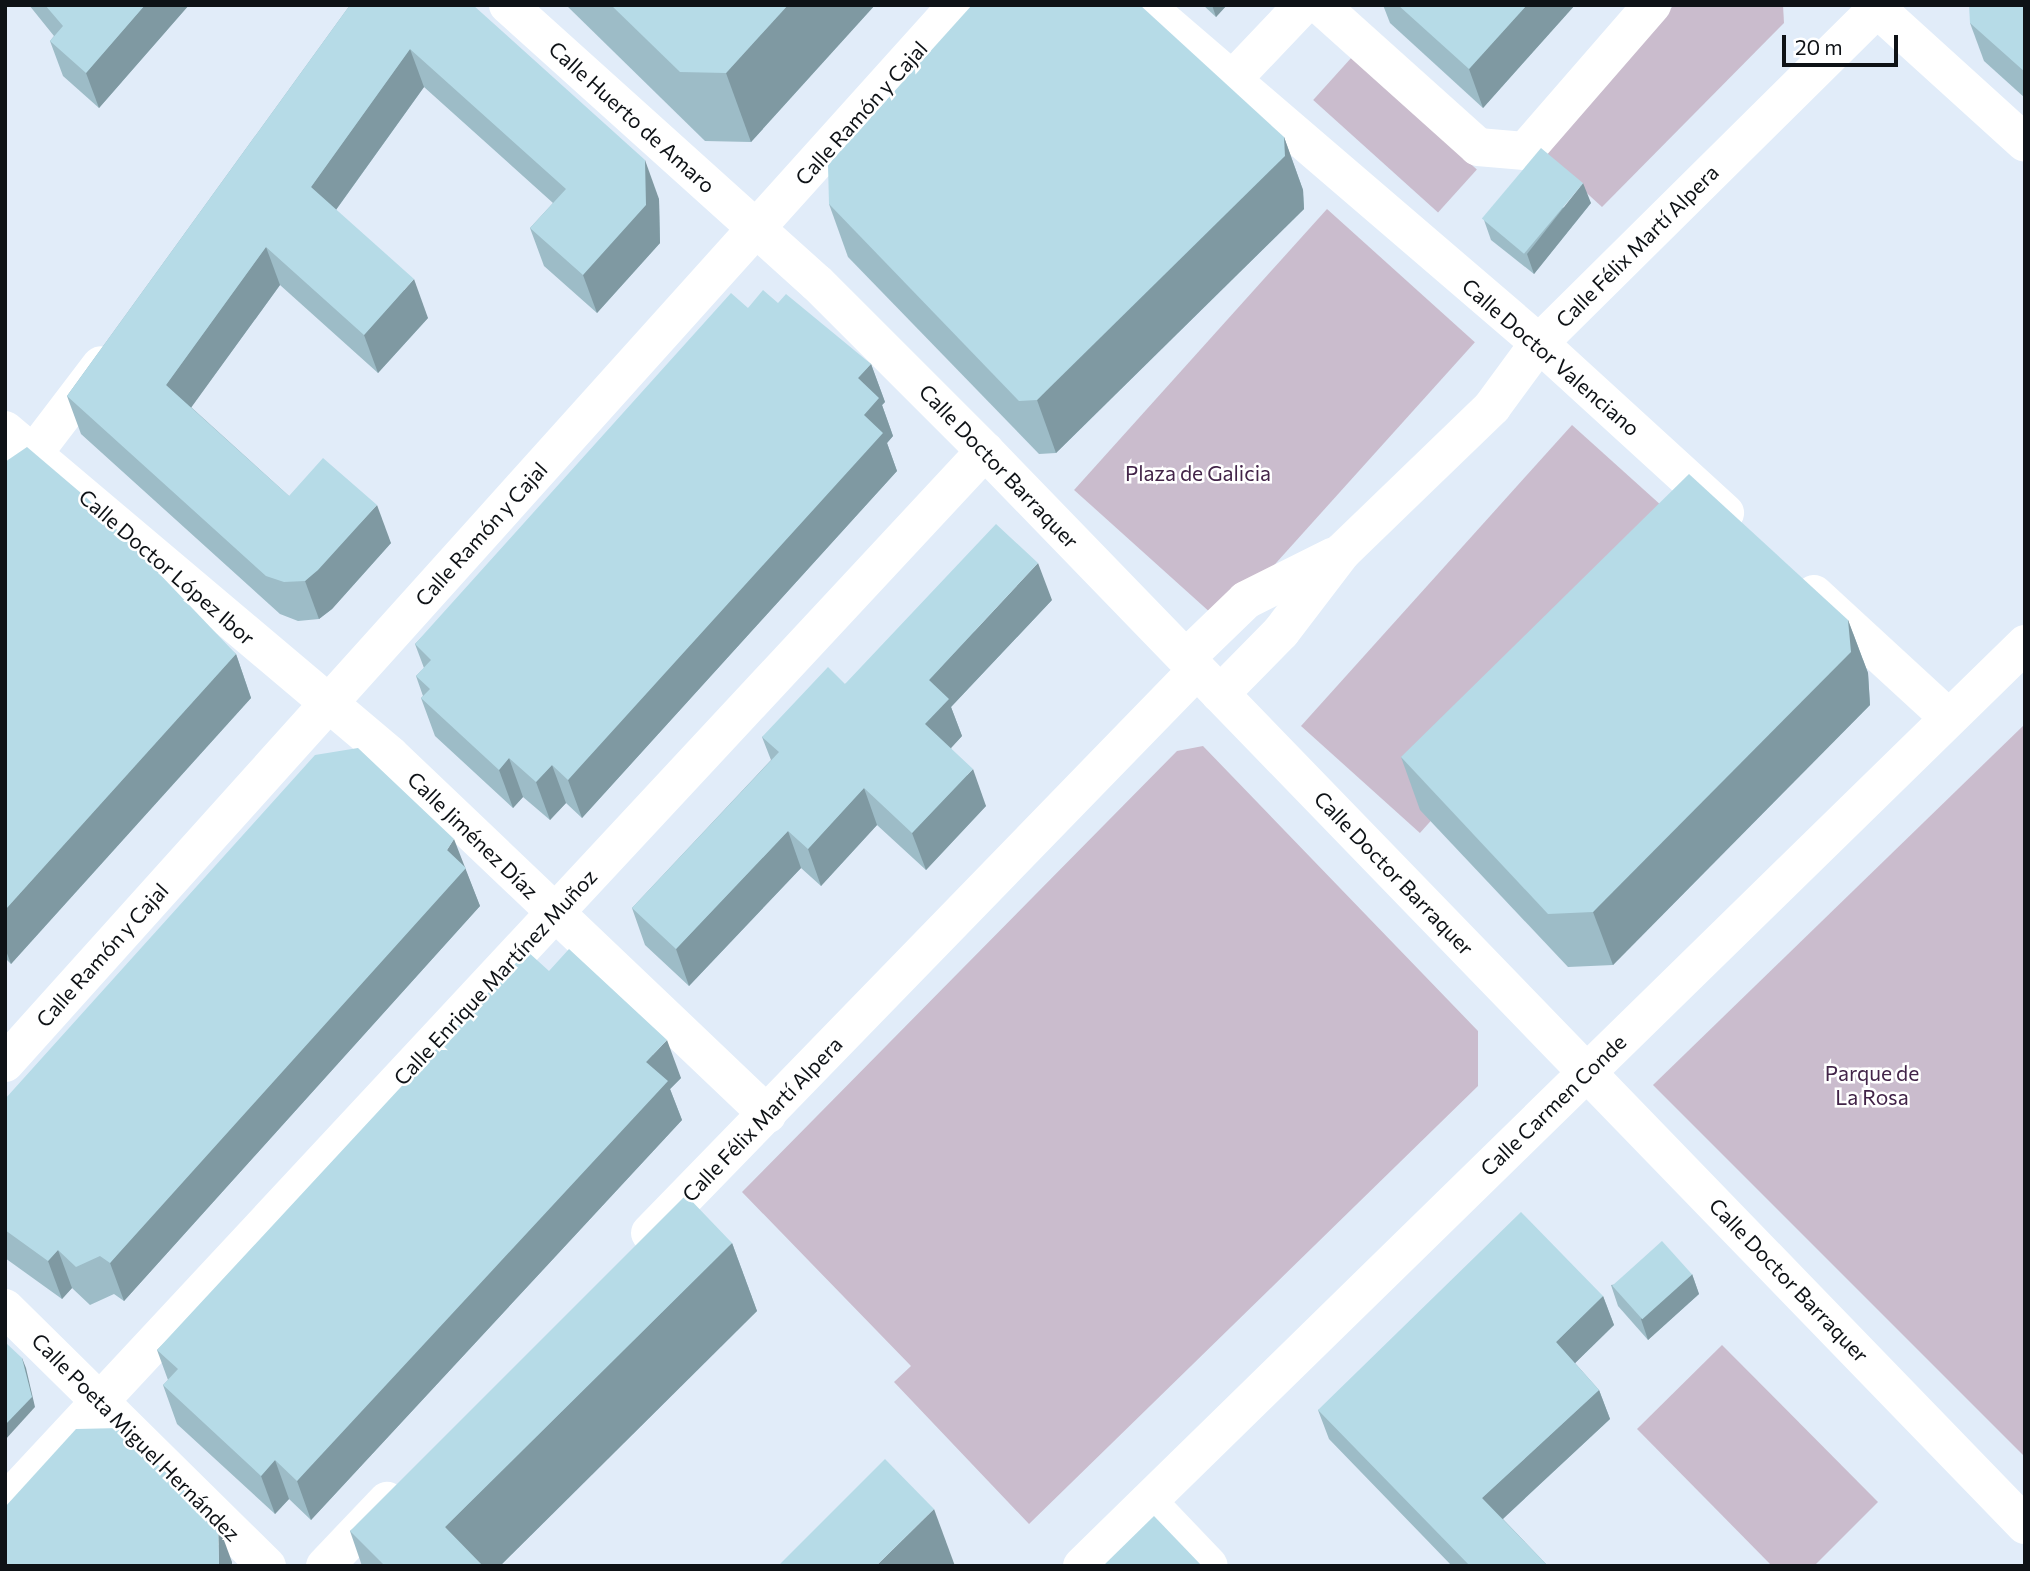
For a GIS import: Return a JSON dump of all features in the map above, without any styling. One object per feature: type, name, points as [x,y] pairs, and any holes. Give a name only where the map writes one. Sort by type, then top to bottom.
[{"type":"street","name":"Calle Huerto de Amaro","points":[[508,5],[757,229]]},
{"type":"street","name":"Calle Ramón y Cajal","points":[[5,1063],[957,5]]},
{"type":"street","name":"Calle Doctor Valenciano","points":[[1145,5],[1230,82],[1539,343],[1748,534]]},
{"type":"street","points":[[1230,82],[1303,5]]},
{"type":"street","points":[[1320,5],[1478,146],[1525,151],[1652,5]]},
{"type":"street","points":[[1877,6],[2025,143]]},
{"type":"street","name":"Calle Félix Martí Alpera","points":[[621,1263],[1201,674],[1246,600],[1342,552],[1492,407],[1539,343],[1877,6]]},
{"type":"street","name":"Calle Doctor Barraquer","points":[[757,229],[985,450],[2025,1525]]},
{"type":"street","points":[[5,491],[38,454],[124,331]]},
{"type":"street","name":"Calle Doctor López Ibor","points":[[5,430],[38,454],[328,704]]},
{"type":"street","name":"Calle Enrique Martínez Muñoz","points":[[5,1503],[985,450]]},
{"type":"street","points":[[1788,570],[1949,718]]},
{"type":"street","name":"Calle Carmen Conde","points":[[1082,1566],[2025,644]]},
{"type":"street","name":"Calle Jiménez Díaz","points":[[328,704],[767,1114]]},
{"type":"street","name":"Calle Poeta Miguel Hernández","points":[[5,1308],[267,1566]]},
{"type":"street","points":[[325,1566],[418,1470]]},
{"type":"street","points":[[1148,1502],[1209,1566]]},
{"type":"green space","points":[[1674,5],[1783,5],[1784,23],[1602,207],[1543,153]]},
{"type":"green space","points":[[1352,57],[1477,169],[1438,213],[1313,100]]},
{"type":"green space","name":"Plaza de Galicia","points":[[1327,209],[1475,342],[1222,623],[1074,490]]},
{"type":"green space","points":[[1572,425],[1691,532],[1420,833],[1301,726]]},
{"type":"green space","name":"Parque de La Rosa","points":[[2025,724],[2025,1457],[1653,1085]]},
{"type":"green space","points":[[1203,746],[1478,1031],[1478,1086],[1029,1524],[894,1382],[911,1366],[742,1192],[1177,751]]},
{"type":"green space","points":[[1722,1345],[1878,1502],[1814,1566],[1772,1566],[1637,1429]]},
{"type":"building","points":[[45,5],[145,5],[86,73],[50,41],[63,26]]},
{"type":"building","points":[[350,5],[473,5],[645,160],[646,205],[583,275],[530,228],[566,189],[410,49],[311,187],[414,279],[364,335],[266,247],[166,385],[289,496],[323,458],[377,505],[305,581],[284,582],[266,576],[67,396]]},
{"type":"building","points":[[611,5],[788,5],[726,73],[680,72]]},
{"type":"building","points":[[972,5],[1140,5],[1284,137],[1285,156],[1037,400],[1019,401],[829,204],[828,165]]},
{"type":"building","points":[[1398,5],[1527,5],[1469,69]]},
{"type":"building","points":[[1969,5],[2025,5],[2025,72],[1970,23]]},
{"type":"building","points":[[1541,148],[1583,183],[1524,254],[1482,218]]},
{"type":"building","points":[[763,290],[778,303],[786,294],[871,364],[858,378],[879,398],[864,415],[883,433],[568,780],[552,765],[536,782],[509,758],[499,770],[421,698],[430,689],[416,676],[431,660],[415,644],[731,293],[748,308]]},
{"type":"building","points":[[27,447],[88,499],[236,654],[5,910],[5,462]]},
{"type":"building","points":[[1689,474],[1848,620],[1851,652],[1593,912],[1548,914],[1401,757]]},
{"type":"building","points":[[996,524],[1038,563],[929,680],[949,699],[925,724],[973,769],[912,833],[864,788],[808,849],[788,831],[676,949],[632,908],[779,752],[762,737],[828,667],[845,684]]},
{"type":"building","points":[[358,748],[454,839],[447,850],[466,868],[110,1263],[100,1256],[76,1267],[58,1250],[48,1261],[5,1230],[5,1099],[315,755]]},
{"type":"building","points":[[569,949],[667,1040],[646,1062],[668,1081],[297,1481],[275,1460],[261,1476],[163,1385],[178,1369],[157,1350],[527,951],[549,971]]},
{"type":"building","points":[[686,1195],[732,1243],[445,1527],[483,1566],[385,1566],[350,1531]]},
{"type":"building","points":[[1521,1212],[1603,1296],[1556,1342],[1599,1390],[1482,1498],[1548,1566],[1470,1566],[1318,1410]]},
{"type":"building","points":[[1662,1241],[1692,1274],[1642,1319],[1612,1286]]},
{"type":"building","points":[[5,1342],[22,1358],[32,1397],[5,1425]]},
{"type":"building","points":[[121,1428],[218,1524],[219,1566],[5,1566],[5,1507],[76,1429]]},
{"type":"building","points":[[885,1459],[934,1509],[876,1566],[778,1566]]},
{"type":"building","points":[[1154,1516],[1202,1566],[1103,1566]]}]
